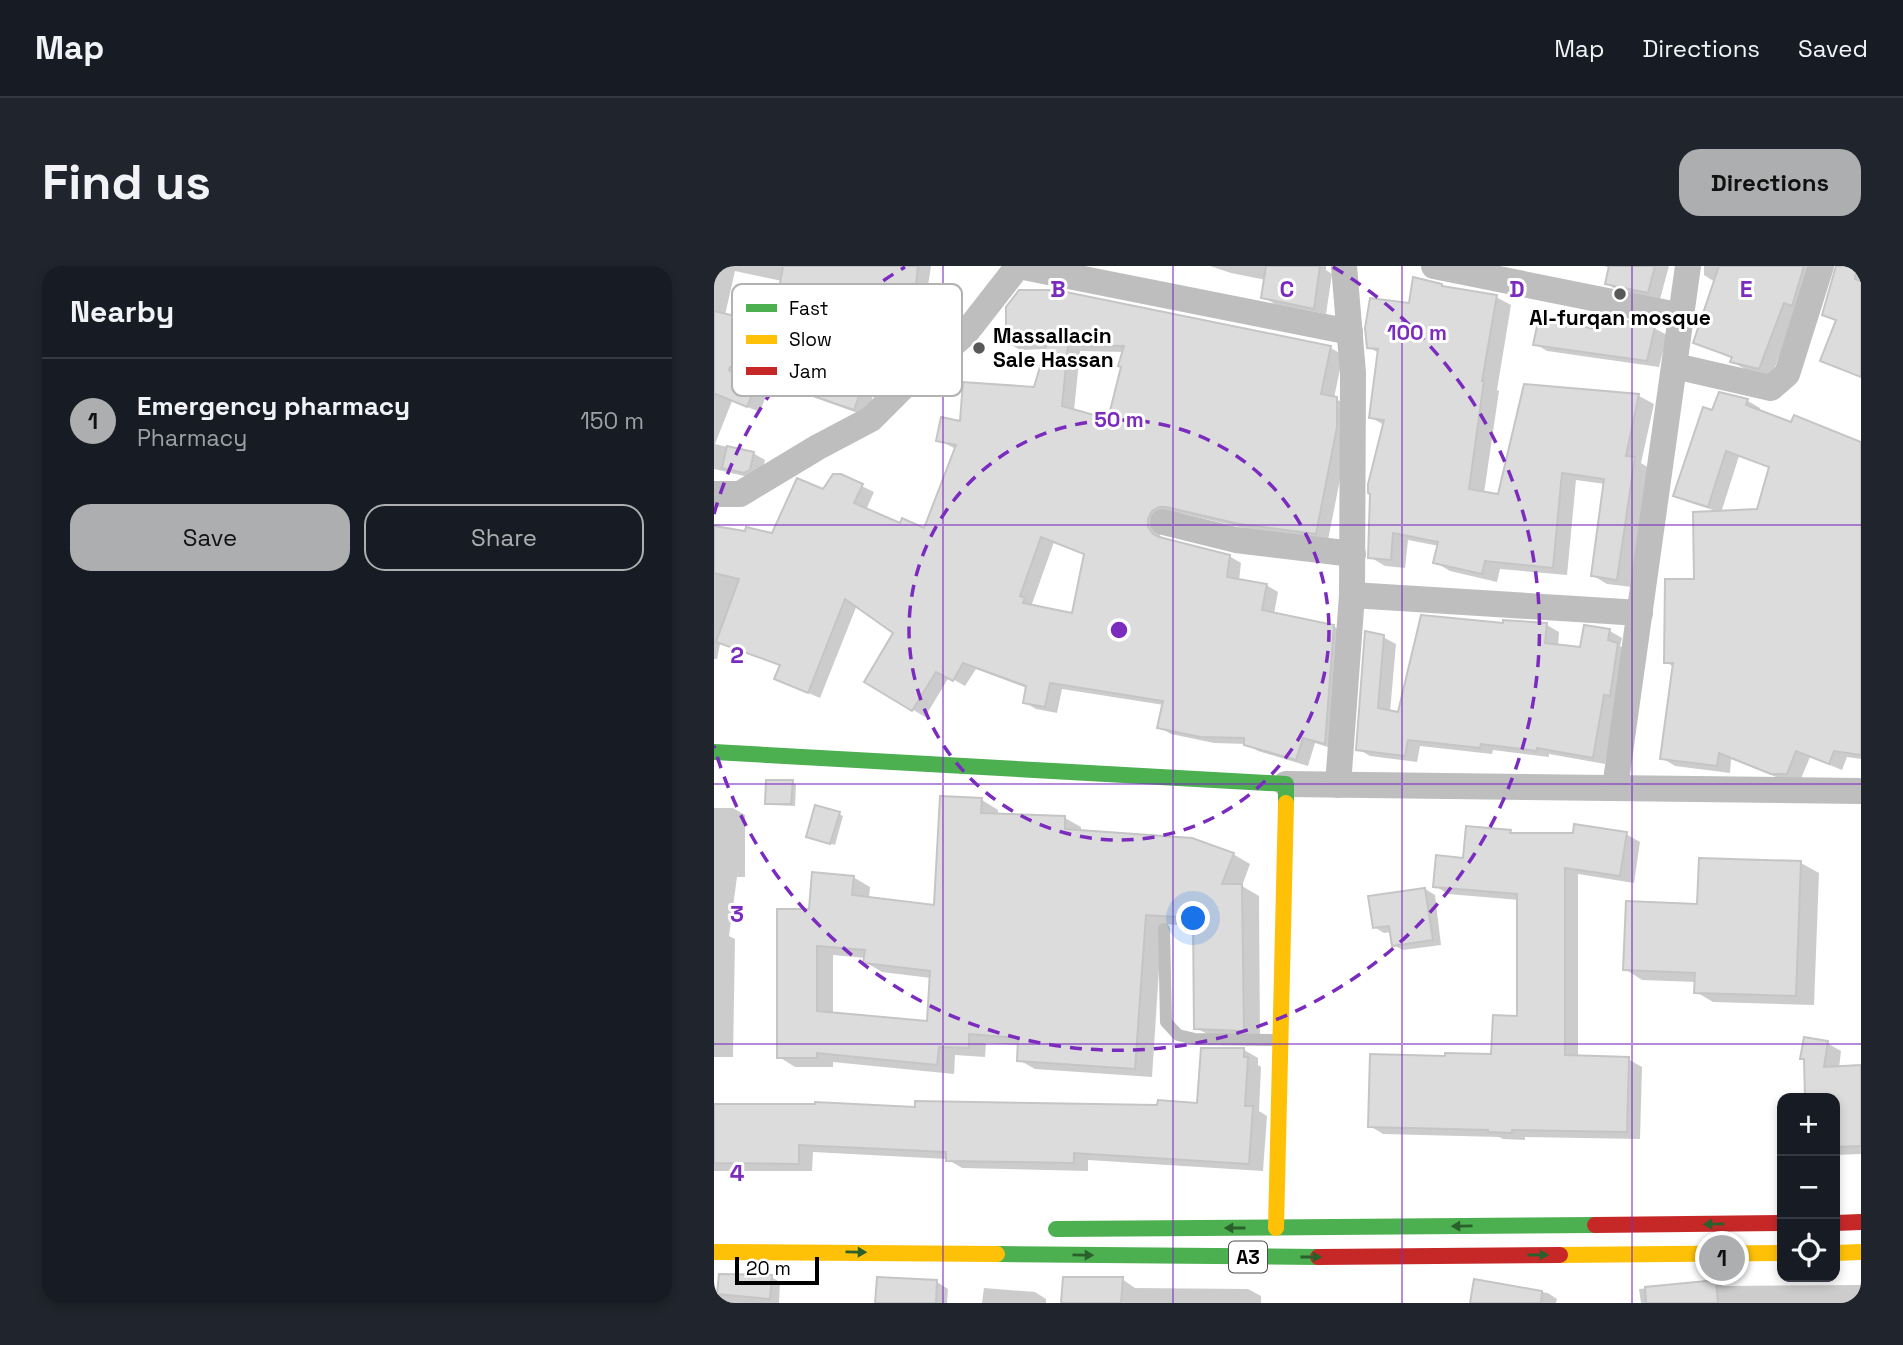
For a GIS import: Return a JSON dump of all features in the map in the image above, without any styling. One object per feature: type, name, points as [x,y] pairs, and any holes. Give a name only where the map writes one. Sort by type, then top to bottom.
[{"type":"main road","points":[[714,752],[1286,784],[1276,1228]]},
{"type":"main road","points":[[1840,1223],[1861,1222]]},
{"type":"main road","name":"A3","points":[[1043,1228],[1777,1223]]},
{"type":"main road","name":"A3","points":[[714,1252],[1281,1258],[1777,1253]]},
{"type":"main road","points":[[1840,1253],[1861,1252]]},
{"type":"street","points":[[962,337],[1018,266],[1350,332]]},
{"type":"street","points":[[1338,785],[1353,595],[1353,373],[1344,266]]},
{"type":"street","points":[[1434,266],[1481,271],[1682,316]]},
{"type":"street","points":[[1615,788],[1688,266]]},
{"type":"street","points":[[1675,366],[1771,388],[1787,374],[1821,266]]},
{"type":"street","points":[[714,494],[740,494],[818,447],[872,419],[894,396]]},
{"type":"street","points":[[1163,522],[1236,540],[1353,554]]},
{"type":"street","points":[[1353,595],[1640,613]]},
{"type":"street","points":[[1286,784],[1861,791]]},
{"type":"lane","points":[[1164,929],[1166,1022],[1178,1035],[1195,1038],[1280,1040]]},
{"type":"building","points":[[783,266],[918,266],[916,284],[780,284]]},
{"type":"building","points":[[1266,266],[1320,266],[1314,309],[1261,298]]},
{"type":"building","points":[[1609,266],[1655,266],[1648,293],[1605,284]]},
{"type":"building","points":[[1719,266],[1804,266],[1792,306],[1784,303],[1759,369],[1730,362],[1732,357],[1693,343]]},
{"type":"building","points":[[1836,266],[1856,266],[1855,279],[1861,281],[1861,377],[1820,361],[1836,320],[1822,315]]},
{"type":"building","points":[[1413,277],[1442,286],[1497,295],[1482,381],[1469,489],[1498,494],[1524,384],[1639,394],[1626,456],[1635,457],[1617,580],[1591,576],[1604,479],[1562,473],[1553,568],[1485,561],[1482,574],[1433,563],[1438,542],[1393,533],[1391,560],[1368,558],[1368,484],[1384,420],[1369,418],[1378,349],[1367,348],[1365,328],[1370,298],[1409,303]]},
{"type":"building","points":[[1019,290],[1056,290],[1331,346],[1321,394],[1337,397],[1337,427],[1316,534],[1239,524],[1166,507],[1152,511],[1148,519],[1148,527],[1159,537],[1230,555],[1227,577],[1267,584],[1262,610],[1334,625],[1325,744],[1303,738],[1296,760],[1244,745],[1244,738],[1200,737],[1157,728],[1163,701],[1050,683],[1045,707],[1023,703],[1026,686],[963,663],[953,681],[936,672],[912,711],[864,682],[893,633],[845,599],[808,693],[774,679],[780,665],[716,642],[739,579],[714,573],[714,526],[745,531],[746,527],[772,533],[797,478],[823,489],[833,474],[841,474],[863,484],[854,503],[900,523],[902,518],[924,528],[956,445],[936,441],[941,417],[960,421],[963,382],[1034,387],[1047,343],[1006,344],[1006,307]],"holes":[[[1068,345],[1124,346],[1108,419],[1062,406]],[[1041,537],[1084,554],[1072,613],[1023,603],[1025,598],[1020,596]]]},
{"type":"building","points":[[714,311],[732,315],[732,368],[729,370],[732,372],[732,396],[752,396],[747,407],[716,394],[714,399]]},
{"type":"building","points":[[1598,315],[1655,327],[1647,361],[1533,345],[1539,317],[1595,329]]},
{"type":"building","points":[[1719,392],[1748,399],[1746,405],[1791,422],[1794,415],[1861,442],[1861,755],[1834,751],[1829,764],[1796,751],[1787,774],[1771,774],[1719,753],[1717,766],[1660,759],[1673,663],[1664,663],[1665,579],[1694,579],[1693,512],[1757,509],[1769,467],[1726,451],[1708,507],[1673,496],[1703,407],[1712,410]]},
{"type":"building","points":[[814,396],[859,396],[854,410]]},
{"type":"building","points":[[727,446],[754,452],[750,470],[744,473],[722,468]]},
{"type":"building","points":[[1421,615],[1503,623],[1503,620],[1547,623],[1545,643],[1580,647],[1584,625],[1610,629],[1608,640],[1618,643],[1610,696],[1604,695],[1593,758],[1537,748],[1537,751],[1481,744],[1480,748],[1408,740],[1405,756],[1356,750],[1365,631],[1384,635],[1378,708],[1398,712]]},
{"type":"building","points":[[766,780],[793,780],[791,804],[765,804]]},
{"type":"building","points":[[940,796],[982,798],[981,813],[1065,816],[1065,829],[1192,838],[1234,853],[1222,884],[1242,884],[1244,1031],[1194,1029],[1193,918],[1146,915],[1135,1069],[1017,1061],[1018,1038],[969,1034],[969,1048],[939,1047],[937,1065],[817,1053],[817,1058],[777,1058],[777,909],[809,909],[812,872],[854,876],[852,895],[934,905]],"holes":[[[817,946],[865,950],[863,963],[930,971],[927,1021],[817,1011]]]},
{"type":"building","points":[[815,805],[840,812],[830,844],[806,837]]},
{"type":"building","points":[[1574,824],[1627,832],[1620,876],[1565,868],[1565,1055],[1629,1057],[1627,1132],[1512,1130],[1512,1133],[1368,1127],[1370,1054],[1491,1054],[1493,1015],[1517,1016],[1517,894],[1433,887],[1436,855],[1463,858],[1466,826],[1511,830],[1510,833],[1573,833]]},
{"type":"building","points":[[1699,858],[1801,861],[1796,996],[1694,993],[1695,973],[1623,970],[1626,901],[1697,904]]},
{"type":"building","points":[[1425,888],[1433,940],[1392,946],[1389,926],[1373,928],[1368,896]]},
{"type":"building","points":[[1804,1037],[1828,1041],[1824,1067],[1861,1065],[1861,1146],[1840,1147],[1840,1093],[1805,1093],[1804,1059],[1800,1059]]},
{"type":"building","points":[[1201,1048],[1244,1048],[1244,1057],[1248,1057],[1245,1106],[1253,1106],[1249,1164],[1074,1153],[1074,1163],[946,1161],[946,1152],[799,1145],[799,1164],[714,1163],[714,1104],[815,1102],[915,1107],[915,1101],[1157,1105],[1158,1100],[1197,1103]]},
{"type":"building","points":[[719,1274],[772,1275],[770,1299],[717,1294]]},
{"type":"building","points":[[877,1277],[937,1280],[936,1303],[875,1303]]},
{"type":"building","points":[[1063,1277],[1123,1277],[1121,1303],[1061,1303]]},
{"type":"building","points":[[1474,1279],[1542,1291],[1541,1303],[1470,1303]]},
{"type":"building","points":[[1716,1280],[1718,1303],[1646,1303],[1645,1287]]},
{"type":"traffic: fast","points":[[714,752],[1286,784],[1286,803]]},
{"type":"traffic: fast","points":[[1056,1229],[1595,1225]]},
{"type":"traffic: fast","points":[[997,1254],[1318,1257]]},
{"type":"traffic: slow","points":[[1276,1228],[1286,803]]},
{"type":"traffic: slow","points":[[714,1252],[997,1254]]},
{"type":"traffic: slow","points":[[1840,1253],[1861,1252]]},
{"type":"traffic: slow","points":[[1560,1255],[1777,1253]]},
{"type":"traffic: jam","points":[[1840,1223],[1861,1222]]},
{"type":"traffic: jam","points":[[1595,1225],[1777,1223]]},
{"type":"traffic: jam","points":[[1318,1257],[1560,1255]]},
{"type":"place","name":"Al-furqan mosque","points":[[1620,294]]},
{"type":"place","name":"Massallacin Sale Hassan","points":[[979,348]]},
{"type":"place","name":"Emergency pharmacy","points":[[1722,1258]]}]
